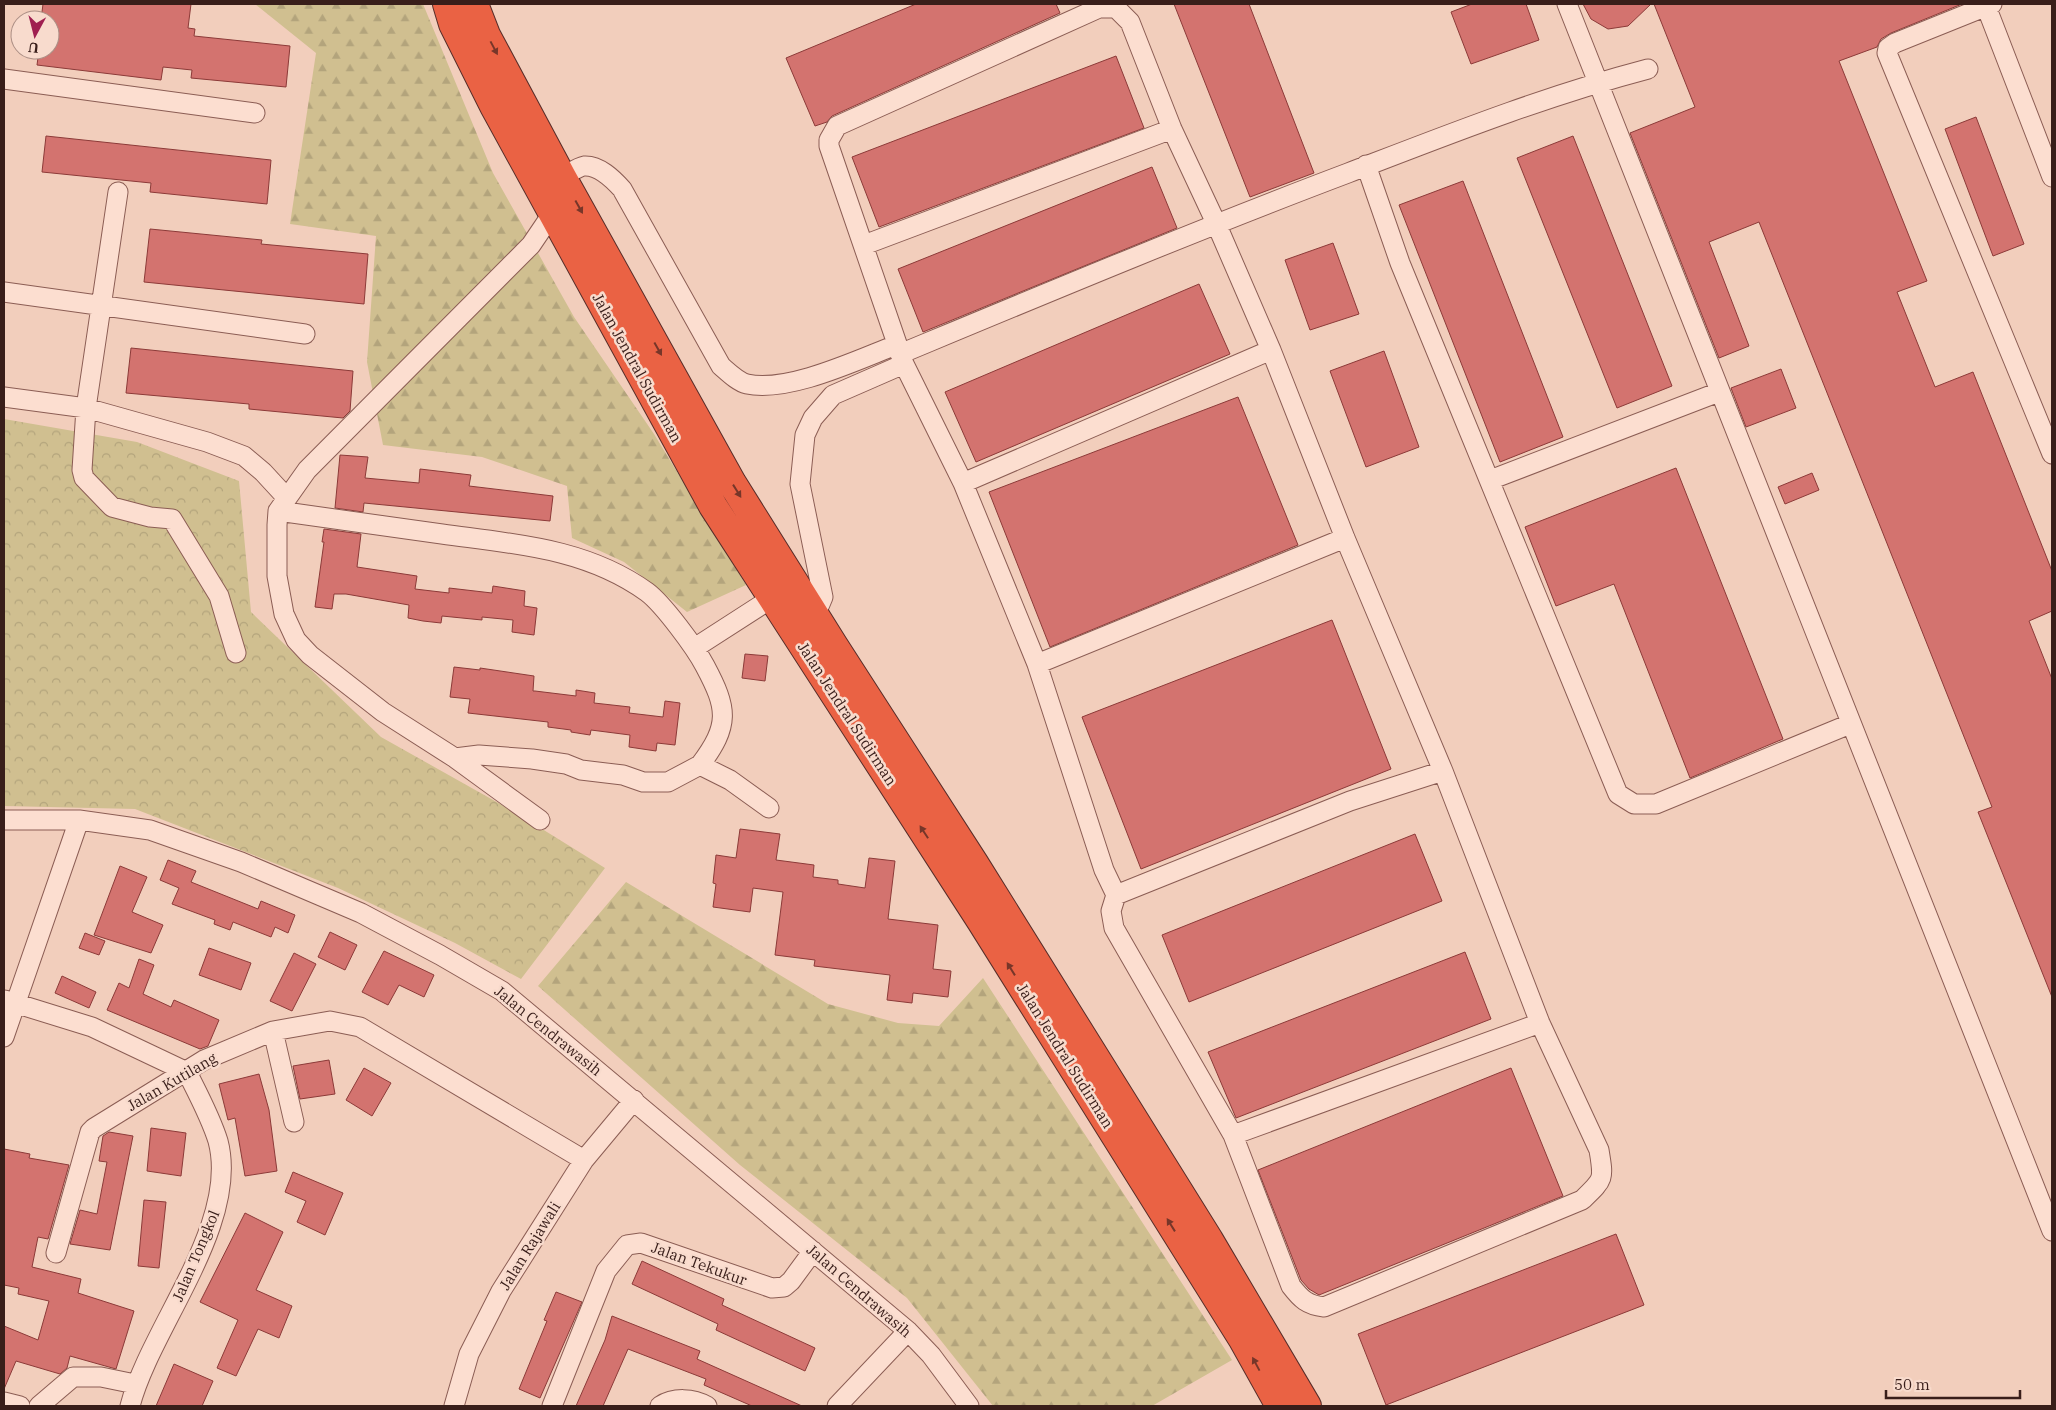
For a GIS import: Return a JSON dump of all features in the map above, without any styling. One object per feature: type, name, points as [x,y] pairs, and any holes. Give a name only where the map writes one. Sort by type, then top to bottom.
[{"type":"highway","name":"Jalan Jendral Sudirman","points":[[447,4],[461,40],[552,214],[713,506],[981,921],[1242,1338],[1280,1406]]},
{"type":"highway","name":"Jalan Jendral Sudirman","points":[[474,4],[486,35],[562,177],[732,483],[974,863],[1209,1240],[1307,1406]]},
{"type":"street","points":[[1567,4],[2052,1231]]},
{"type":"street","points":[[2052,177],[1989,5],[1888,48],[1886,53],[2052,454]]},
{"type":"street","points":[[1099,8],[1116,8],[1130,22],[1172,130],[1216,223],[1443,771],[1540,1023],[1598,1150],[1603,1172],[1600,1183],[1582,1200],[1324,1307],[1304,1302],[1291,1286],[1233,1135],[1114,928],[1111,911],[1116,895],[1104,870],[1037,664],[962,483],[900,354],[829,146],[829,140],[837,126],[1099,8]]},
{"type":"street","points":[[815,616],[823,597],[800,484],[805,435],[813,418],[833,395],[900,354],[1216,223],[1475,123],[1599,82],[1648,69]]},
{"type":"street","points":[[4,79],[255,113]]},
{"type":"street","points":[[864,245],[1172,130]]},
{"type":"street","points":[[562,177],[584,166],[597,169],[614,180],[622,190],[721,366],[745,384],[777,385],[900,354]]},
{"type":"street","points":[[1366,166],[1400,263],[1618,794],[1634,804],[1656,804],[1850,724]]},
{"type":"street","points":[[118,192],[86,408],[82,470],[84,478],[112,507],[150,517],[172,519],[219,596],[236,653]]},
{"type":"street","points":[[540,820],[455,758],[383,712],[310,655],[296,640],[284,614],[277,576],[282,504],[307,470],[531,245],[552,214]]},
{"type":"street","points":[[4,292],[305,334]]},
{"type":"street","points":[[962,483],[1270,350]]},
{"type":"street","points":[[1490,480],[1719,392]]},
{"type":"street","points":[[4,397],[86,408],[207,442],[244,456],[263,472],[282,504],[546,548],[592,561],[648,593],[696,648],[720,693],[724,718],[716,743],[700,765],[668,782],[643,782],[623,775],[581,770],[566,764],[532,759],[479,755],[455,758]]},
{"type":"street","points":[[1037,664],[1345,538]]},
{"type":"street","points":[[696,648],[772,598]]},
{"type":"street","points":[[700,765],[730,780],[769,808]]},
{"type":"street","points":[[1116,895],[1350,801],[1443,771]]},
{"type":"street","name":"Jalan Cendrawasih","points":[[4,820],[79,820],[150,830],[241,862],[361,913],[502,991],[908,1331],[931,1355],[970,1406]]},
{"type":"street","points":[[4,1037],[10,1002],[79,820]]},
{"type":"street","points":[[10,1002],[92,1027],[187,1072]]},
{"type":"street","name":"Jalan Kutilang","points":[[56,1253],[90,1132],[98,1125],[204,1060],[273,1032],[330,1022],[360,1027],[584,1160]]},
{"type":"street","points":[[1233,1135],[1540,1023]]},
{"type":"street","points":[[273,1032],[294,1122]]},
{"type":"street","name":"Jalan Tongkol","points":[[130,1406],[136,1384],[210,1226],[219,1198],[220,1162],[218,1142],[187,1072]]},
{"type":"street","name":"Jalan Rajawali","points":[[454,1406],[469,1354],[501,1290],[584,1160],[634,1100]]},
{"type":"street","name":"Jalan Tekukur","points":[[552,1406],[606,1271],[627,1245],[641,1243],[772,1288],[784,1288],[813,1251]]},
{"type":"street","points":[[838,1406],[908,1331]]},
{"type":"street","points":[[39,1406],[73,1377],[101,1377],[136,1384]]},
{"type":"street","points":[[660,1406],[678,1400],[697,1401],[706,1406]]},
{"type":"street","points":[[4,1402],[20,1406]]},
{"type":"green space","points":[[255,4],[423,4],[493,173],[574,317],[654,434],[746,585],[687,612],[624,562],[572,538],[567,486],[482,457],[383,445],[367,362],[376,236],[290,224],[316,53]]},
{"type":"green space","points":[[4,419],[137,442],[239,481],[251,612],[381,737],[518,814],[605,868],[521,979],[455,943],[338,888],[135,809],[4,806]]},
{"type":"green space","points":[[626,882],[828,1004],[898,1023],[939,1026],[983,978],[1232,1360],[1152,1406],[993,1406],[907,1298],[740,1165],[538,986]]},
{"type":"building","points":[[43,4],[191,4],[188,28],[195,29],[194,36],[290,46],[286,87],[191,78],[192,70],[163,67],[161,80],[37,65],[38,60],[60,60],[60,10],[42,10]]},
{"type":"building","points":[[916,4],[1056,4],[1060,13],[832,116],[827,122],[815,126],[786,58]]},
{"type":"building","points":[[1174,4],[1249,4],[1314,173],[1250,197]]},
{"type":"building","points":[[1472,4],[1526,4],[1539,40],[1471,64],[1451,12]]},
{"type":"building","points":[[1583,4],[1651,4],[1628,26],[1608,29],[1591,19]]},
{"type":"building","points":[[1654,4],[1962,4],[1891,33],[1881,39],[1877,47],[1839,61],[1927,281],[1897,292],[1935,387],[1973,372],[2052,571],[2052,611],[2029,621],[2052,679],[2052,997],[1978,812],[1992,807],[1759,222],[1709,242],[1749,346],[1719,358],[1630,133],[1695,107]]},
{"type":"building","points":[[1116,56],[1144,128],[879,227],[852,157]]},
{"type":"building","points":[[1976,117],[2024,244],[1993,256],[1945,129]]},
{"type":"building","points":[[46,136],[271,160],[267,204],[150,192],[151,183],[42,172]]},
{"type":"building","points":[[1573,136],[1672,386],[1617,408],[1517,158]]},
{"type":"building","points":[[1152,167],[1177,228],[923,332],[898,269]]},
{"type":"building","points":[[1463,181],[1563,437],[1500,462],[1399,205]]},
{"type":"building","points":[[150,229],[262,240],[261,244],[368,254],[364,304],[144,282]]},
{"type":"building","points":[[1333,243],[1359,314],[1310,330],[1285,260]]},
{"type":"building","points":[[1199,284],[1230,354],[976,462],[945,392]]},
{"type":"building","points":[[131,348],[353,371],[350,411],[343,418],[249,409],[249,404],[126,393]]},
{"type":"building","points":[[1384,351],[1419,447],[1366,467],[1330,371]]},
{"type":"building","points":[[1781,369],[1796,408],[1746,427],[1731,388]]},
{"type":"building","points":[[1238,397],[1298,545],[1050,647],[989,492]]},
{"type":"building","points":[[340,455],[368,457],[365,478],[419,483],[420,469],[471,475],[469,486],[553,496],[550,521],[364,503],[363,512],[335,508]]},
{"type":"building","points":[[1676,468],[1783,739],[1690,778],[1614,584],[1556,606],[1525,527]]},
{"type":"building","points":[[1812,473],[1819,490],[1785,504],[1778,487]]},
{"type":"building","points":[[324,529],[361,534],[357,567],[417,576],[415,589],[449,593],[449,588],[492,593],[493,586],[525,591],[524,606],[537,608],[534,635],[512,632],[513,620],[482,617],[482,620],[442,616],[441,623],[408,618],[409,605],[346,594],[334,594],[332,609],[315,607]]},
{"type":"building","points":[[1332,620],[1391,769],[1141,869],[1082,717]]},
{"type":"building","points":[[745,654],[768,656],[765,681],[742,678]]},
{"type":"building","points":[[454,667],[480,670],[480,668],[534,676],[533,691],[576,696],[576,690],[595,693],[594,703],[630,707],[629,713],[663,717],[665,701],[680,703],[675,745],[657,743],[656,751],[629,747],[630,735],[591,730],[590,735],[548,727],[548,722],[468,713],[470,699],[450,697]]},
{"type":"building","points":[[740,829],[780,834],[776,860],[814,865],[813,877],[838,880],[838,884],[865,888],[869,858],[895,861],[888,919],[938,925],[933,969],[951,971],[948,997],[913,993],[912,1003],[887,1000],[890,975],[814,966],[815,960],[775,955],[783,892],[753,888],[750,912],[713,907],[716,884],[713,883],[716,855],[736,858]]},
{"type":"building","points":[[1415,834],[1442,901],[1189,1002],[1162,935]]},
{"type":"building","points":[[168,860],[196,871],[191,882],[258,909],[261,901],[295,915],[288,933],[275,927],[271,937],[233,922],[230,930],[214,924],[215,920],[172,904],[179,888],[160,880]]},
{"type":"building","points":[[120,866],[147,877],[132,912],[163,925],[151,953],[94,935]]},
{"type":"building","points":[[330,932],[357,945],[345,970],[318,957]]},
{"type":"building","points":[[85,933],[105,941],[99,955],[79,948]]},
{"type":"building","points":[[209,948],[251,963],[241,990],[199,975]]},
{"type":"building","points":[[384,951],[434,975],[424,997],[399,985],[388,1005],[362,992]]},
{"type":"building","points":[[1465,952],[1491,1019],[1236,1118],[1208,1052]]},
{"type":"building","points":[[294,953],[316,964],[292,1011],[270,1001]]},
{"type":"building","points":[[139,959],[154,965],[143,994],[171,1007],[174,1000],[219,1020],[208,1046],[200,1049],[107,1010],[119,983],[129,988]]},
{"type":"building","points":[[62,976],[96,992],[89,1008],[55,993]]},
{"type":"building","points":[[329,1060],[335,1094],[300,1099],[293,1066]]},
{"type":"building","points":[[364,1068],[391,1083],[372,1116],[346,1100]]},
{"type":"building","points":[[1511,1068],[1563,1196],[1319,1295],[1309,1289],[1301,1280],[1258,1170]]},
{"type":"building","points":[[259,1074],[269,1110],[277,1171],[245,1176],[235,1118],[228,1120],[219,1084]]},
{"type":"building","points":[[151,1128],[186,1133],[181,1176],[147,1171]]},
{"type":"building","points":[[109,1132],[133,1136],[110,1250],[70,1244],[80,1210],[97,1214],[107,1162],[99,1161],[103,1136]]},
{"type":"building","points":[[4,1149],[30,1154],[29,1158],[69,1165],[48,1239],[38,1237],[32,1267],[81,1279],[78,1293],[134,1311],[116,1369],[70,1356],[67,1368],[60,1374],[16,1361],[4,1389],[4,1326],[38,1340],[49,1301],[18,1294],[19,1288],[4,1285]]},
{"type":"building","points":[[293,1172],[343,1193],[325,1235],[297,1222],[306,1201],[285,1192]]},
{"type":"building","points":[[144,1200],[166,1202],[159,1268],[138,1266]]},
{"type":"building","points":[[245,1213],[283,1232],[256,1290],[292,1306],[279,1338],[258,1329],[236,1376],[217,1368],[238,1320],[200,1302]]},
{"type":"building","points":[[1616,1234],[1644,1305],[1386,1405],[1358,1334]]},
{"type":"building","points":[[642,1261],[724,1299],[722,1305],[815,1348],[805,1371],[716,1330],[718,1324],[632,1284]]},
{"type":"building","points":[[556,1292],[582,1302],[540,1398],[519,1389],[547,1321],[544,1320]]},
{"type":"building","points":[[612,1316],[700,1351],[697,1359],[802,1406],[752,1406],[704,1385],[706,1379],[628,1349],[603,1406],[576,1406],[605,1340]]},
{"type":"building","points":[[174,1364],[213,1381],[202,1406],[156,1406]]}]
